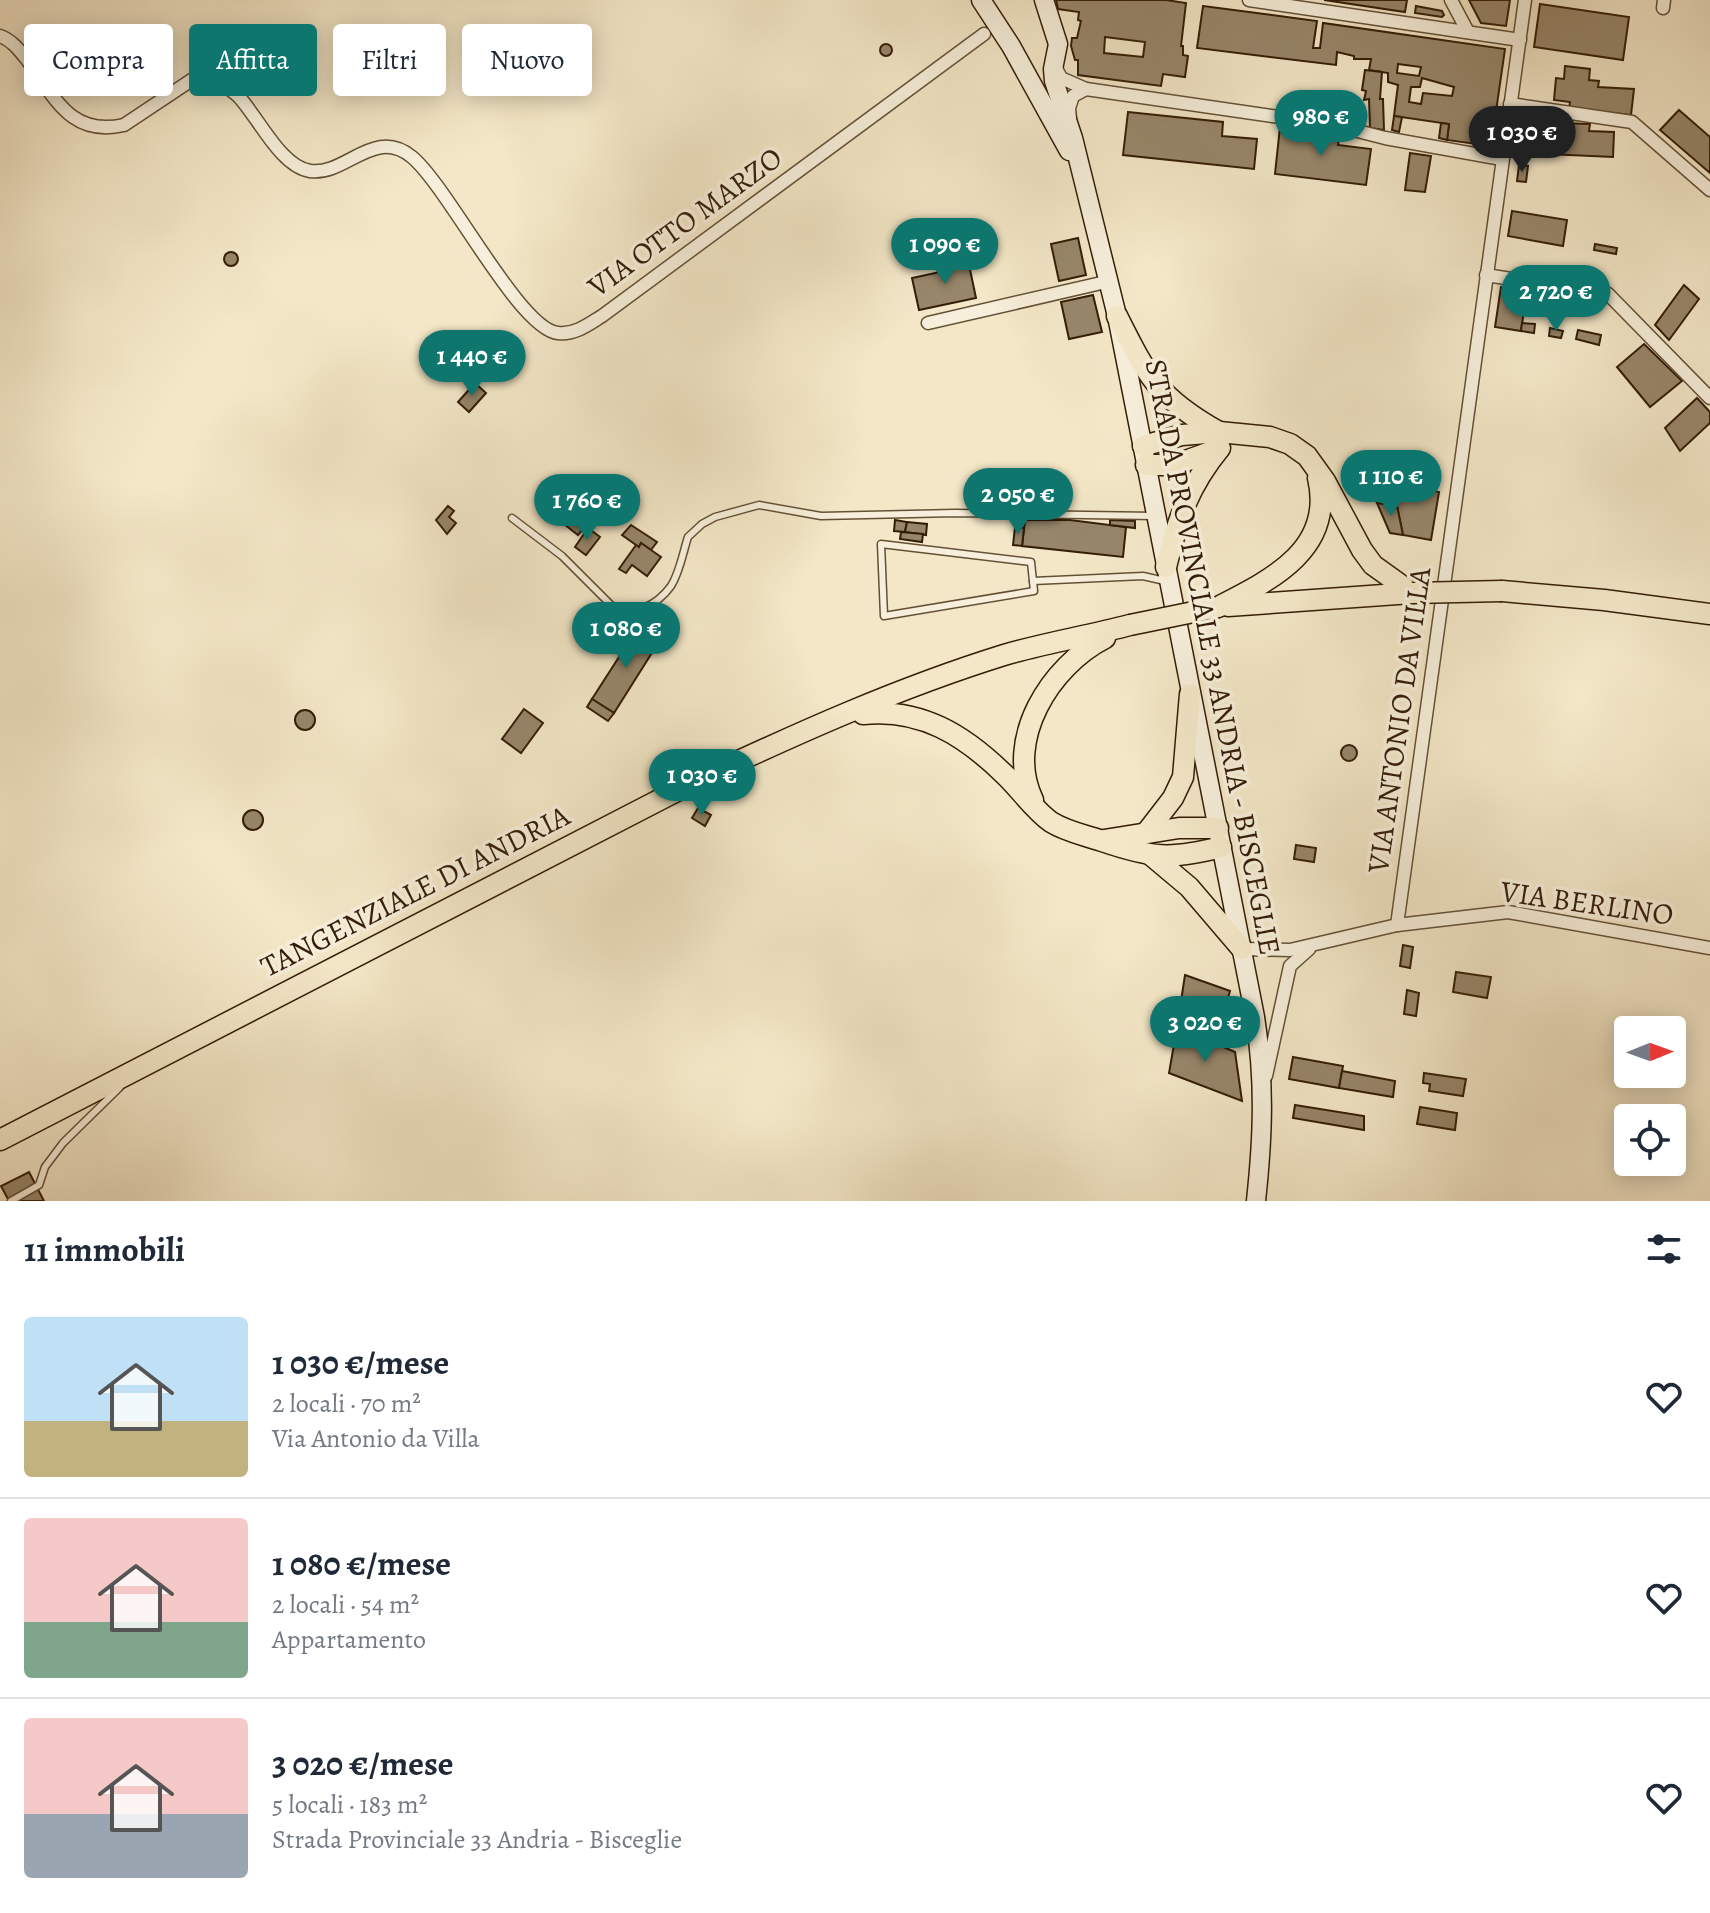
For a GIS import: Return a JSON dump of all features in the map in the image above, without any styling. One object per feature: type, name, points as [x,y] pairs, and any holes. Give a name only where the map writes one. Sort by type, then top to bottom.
[{"type":"main road","points":[[1044,0],[1058,44],[1054,81],[1073,138],[1078,167]]},
{"type":"main road","points":[[986,6],[1078,167]]},
{"type":"main road","points":[[1008,41],[1026,57],[1043,58],[1051,44],[1052,23]]},
{"type":"main road","name":"STRADA PROVINCIALE 33 ANDRIA - BISCEGLIE","points":[[1078,167],[1110,281],[1257,1028],[1264,1087],[1263,1141],[1256,1201]]},
{"type":"main road","points":[[1117,316],[1141,363],[1162,393],[1220,440]]},
{"type":"main road","points":[[1144,455],[1174,465],[1220,440],[1244,436],[1282,440],[1298,449],[1313,464],[1373,565],[1412,593]]},
{"type":"main road","points":[[1168,574],[1183,505],[1220,440]]},
{"type":"main road","points":[[1218,607],[1277,574],[1309,542],[1320,515],[1321,503],[1313,464]]},
{"type":"main road","name":"TANGENZIALE DI ANDRIA","points":[[0,1140],[698,780],[813,726],[1008,654],[1218,607],[1412,593],[1502,591],[1710,614]]},
{"type":"main road","points":[[1036,807],[1026,786],[1023,768],[1027,733],[1040,704],[1059,674],[1091,644],[1130,625]]},
{"type":"main road","points":[[1146,833],[1173,798],[1183,777],[1190,694]]},
{"type":"main road","points":[[813,726],[862,714],[911,714],[963,741],[1003,773],[1052,822],[1067,830],[1152,856],[1197,853],[1219,837]]},
{"type":"main road","points":[[1100,840],[1179,828],[1219,837]]},
{"type":"main road","points":[[1152,856],[1189,887],[1242,949]]},
{"type":"street","points":[[1249,0],[1520,40]]},
{"type":"street","points":[[1451,0],[1468,32]]},
{"type":"street","name":"VIA ANTONIO DA VILLA","points":[[1397,925],[1525,0]]},
{"type":"street","points":[[986,6],[989,22],[984,34],[1008,41]]},
{"type":"street","name":"VIA OTTO MARZO","points":[[238,96],[292,164],[309,171],[325,170],[378,147],[389,147],[411,157],[440,190],[483,254],[538,325],[558,333],[578,331],[602,316],[984,34]]},
{"type":"street","points":[[0,36],[19,50],[75,120],[90,126],[111,128],[124,125],[189,82]]},
{"type":"street","points":[[1054,61],[1061,78],[1086,89],[1334,125],[1385,138],[1502,159]]},
{"type":"street","points":[[1073,138],[1069,108],[1073,96],[1086,89]]},
{"type":"street","points":[[1510,104],[1632,122],[1710,190]]},
{"type":"street","points":[[1486,275],[1608,294],[1710,398]]},
{"type":"street","points":[[928,323],[1110,281]]},
{"type":"street","name":"VIA BERLINO","points":[[1242,949],[1276,951],[1316,945],[1397,925],[1508,912],[1710,948]]},
{"type":"street","points":[[1264,1087],[1290,966],[1316,945]]},
{"type":"lane","points":[[512,518],[562,556],[617,610],[628,613],[640,609],[671,586],[693,530],[715,517],[749,506],[769,505],[821,516],[955,513],[1157,516]]},
{"type":"lane","points":[[881,544],[1031,562],[1033,581],[1034,591],[884,616],[881,544]]},
{"type":"lane","points":[[1033,581],[1168,574]]},
{"type":"lane","points":[[11,1201],[39,1185],[45,1167],[63,1143],[142,1065]]},
{"type":"building","points":[[1056,0],[1166,0],[1186,3],[1181,46],[1183,55],[1188,56],[1185,77],[1163,74],[1161,86],[1078,75],[1078,60],[1075,60],[1071,46],[1072,38],[1077,38],[1081,21],[1078,20],[1079,12],[1058,9]],"holes":[[[1105,37],[1145,42],[1143,57],[1104,53]]]},
{"type":"building","points":[[1324,0],[1407,0],[1405,12]]},
{"type":"building","points":[[1469,0],[1510,0],[1506,26],[1481,23]]},
{"type":"building","points":[[1540,4],[1629,17],[1623,60],[1534,47]]},
{"type":"building","points":[[1203,6],[1317,21],[1313,48],[1320,48],[1323,23],[1505,49],[1491,146],[1447,140],[1449,124],[1394,116],[1398,85],[1388,82],[1388,73],[1369,70],[1371,59],[1354,59],[1354,56],[1337,52],[1336,65],[1197,48]],"holes":[[[1398,64],[1421,67],[1419,76],[1397,73]],[[1422,78],[1454,87],[1452,96],[1423,93],[1421,104],[1409,102],[1411,87],[1420,87]]]},
{"type":"building","points":[[1416,6],[1442,11],[1444,15],[1415,13]]},
{"type":"building","points":[[886,44],[892,50],[886,56],[880,50]]},
{"type":"building","points":[[1565,66],[1590,69],[1589,80],[1599,81],[1598,87],[1634,89],[1631,115],[1569,108],[1570,102],[1554,100],[1556,78],[1564,79]]},
{"type":"building","points":[[1365,70],[1382,72],[1380,99],[1383,99],[1384,130],[1370,128],[1369,99],[1364,100],[1366,91],[1362,90]]},
{"type":"building","points":[[1679,110],[1710,137],[1710,173],[1660,130]]},
{"type":"building","points":[[1128,112],[1223,122],[1222,136],[1257,139],[1254,169],[1123,155]]},
{"type":"building","points":[[1394,116],[1402,117],[1399,132],[1392,130]]},
{"type":"building","points":[[1527,122],[1590,124],[1589,131],[1614,132],[1613,157],[1523,153]]},
{"type":"building","points":[[1441,123],[1449,124],[1447,140],[1439,138]]},
{"type":"building","points":[[1280,127],[1339,139],[1338,145],[1371,149],[1366,185],[1275,174]]},
{"type":"building","points":[[1410,153],[1431,156],[1425,192],[1405,190]]},
{"type":"building","points":[[1519,165],[1528,166],[1526,182],[1517,181]]},
{"type":"building","points":[[1512,211],[1567,220],[1563,246],[1508,236]]},
{"type":"building","points":[[1078,238],[1086,275],[1059,281],[1051,244]]},
{"type":"building","points":[[1595,244],[1617,248],[1616,254],[1594,250]]},
{"type":"building","points":[[231,252],[238,259],[231,266],[224,259]]},
{"type":"building","points":[[968,260],[976,298],[919,310],[912,278],[940,272],[939,266]]},
{"type":"building","points":[[1684,285],[1699,299],[1669,340],[1655,325]]},
{"type":"building","points":[[1501,287],[1527,291],[1521,331],[1495,327]]},
{"type":"building","points":[[1093,295],[1102,332],[1069,339],[1061,302]]},
{"type":"building","points":[[1522,323],[1535,324],[1534,333],[1521,331]]},
{"type":"building","points":[[1550,328],[1563,331],[1561,338],[1549,336]]},
{"type":"building","points":[[1578,330],[1601,335],[1599,345],[1576,339]]},
{"type":"building","points":[[1644,344],[1682,381],[1650,407],[1617,367]]},
{"type":"building","points":[[475,383],[486,393],[469,412],[458,402]]},
{"type":"building","points":[[1697,398],[1710,412],[1710,423],[1680,451],[1665,428]]},
{"type":"building","points":[[1396,484],[1439,492],[1431,540],[1403,535],[1397,506],[1392,506]]},
{"type":"building","points":[[586,498],[600,509],[578,535],[564,524]]},
{"type":"building","points":[[1377,503],[1397,506],[1403,535],[1390,533]]},
{"type":"building","points":[[448,506],[454,511],[449,517],[456,523],[447,534],[436,520]]},
{"type":"building","points":[[895,520],[907,522],[905,532],[894,531]]},
{"type":"building","points":[[1025,520],[1070,520],[1126,527],[1123,557],[1022,546]]},
{"type":"building","points":[[1110,520],[1135,521],[1135,528],[1110,525]]},
{"type":"building","points":[[907,522],[927,524],[926,535],[905,532]]},
{"type":"building","points":[[631,525],[657,542],[651,550],[641,543],[639,547],[622,535]]},
{"type":"building","points":[[1015,527],[1024,528],[1022,546],[1013,545]]},
{"type":"building","points":[[588,528],[600,537],[586,555],[575,547]]},
{"type":"building","points":[[901,532],[923,534],[922,542],[900,539]]},
{"type":"building","points":[[641,543],[661,557],[647,576],[632,565],[626,573],[619,569],[636,545],[639,547]]},
{"type":"building","points":[[639,626],[660,640],[614,713],[592,699]]},
{"type":"building","points":[[592,699],[614,713],[608,721],[587,707]]},
{"type":"building","points":[[524,709],[543,723],[521,753],[502,739]]},
{"type":"building","points":[[305,710],[312,713],[315,720],[312,727],[305,730],[298,727],[295,720],[298,713]]},
{"type":"building","points":[[1346,745],[1352,745],[1357,753],[1355,759],[1346,761],[1341,756],[1341,750]]},
{"type":"building","points":[[698,808],[711,815],[705,826],[692,818]]},
{"type":"building","points":[[253,810],[260,813],[263,820],[260,827],[253,830],[246,827],[243,820],[246,813]]},
{"type":"building","points":[[1296,845],[1316,848],[1314,862],[1294,859]]},
{"type":"building","points":[[1403,945],[1413,947],[1410,968],[1400,966]]},
{"type":"building","points":[[1456,972],[1491,977],[1487,998],[1453,992]]},
{"type":"building","points":[[1185,975],[1230,991],[1226,1005],[1229,1008],[1228,1049],[1177,1027]]},
{"type":"building","points":[[1407,990],[1419,993],[1416,1016],[1404,1014]]},
{"type":"building","points":[[1177,1027],[1235,1052],[1242,1101],[1169,1073]]},
{"type":"building","points":[[1293,1057],[1343,1066],[1339,1088],[1289,1079]]},
{"type":"building","points":[[1342,1071],[1395,1081],[1393,1097],[1339,1088]]},
{"type":"building","points":[[1424,1073],[1466,1079],[1463,1096],[1429,1091],[1430,1084],[1423,1083]]},
{"type":"building","points":[[1295,1105],[1364,1116],[1364,1130],[1293,1118]]},
{"type":"building","points":[[1420,1107],[1457,1113],[1455,1130],[1417,1124]]},
{"type":"building","points":[[29,1172],[44,1201],[9,1201],[1,1186]]}]
